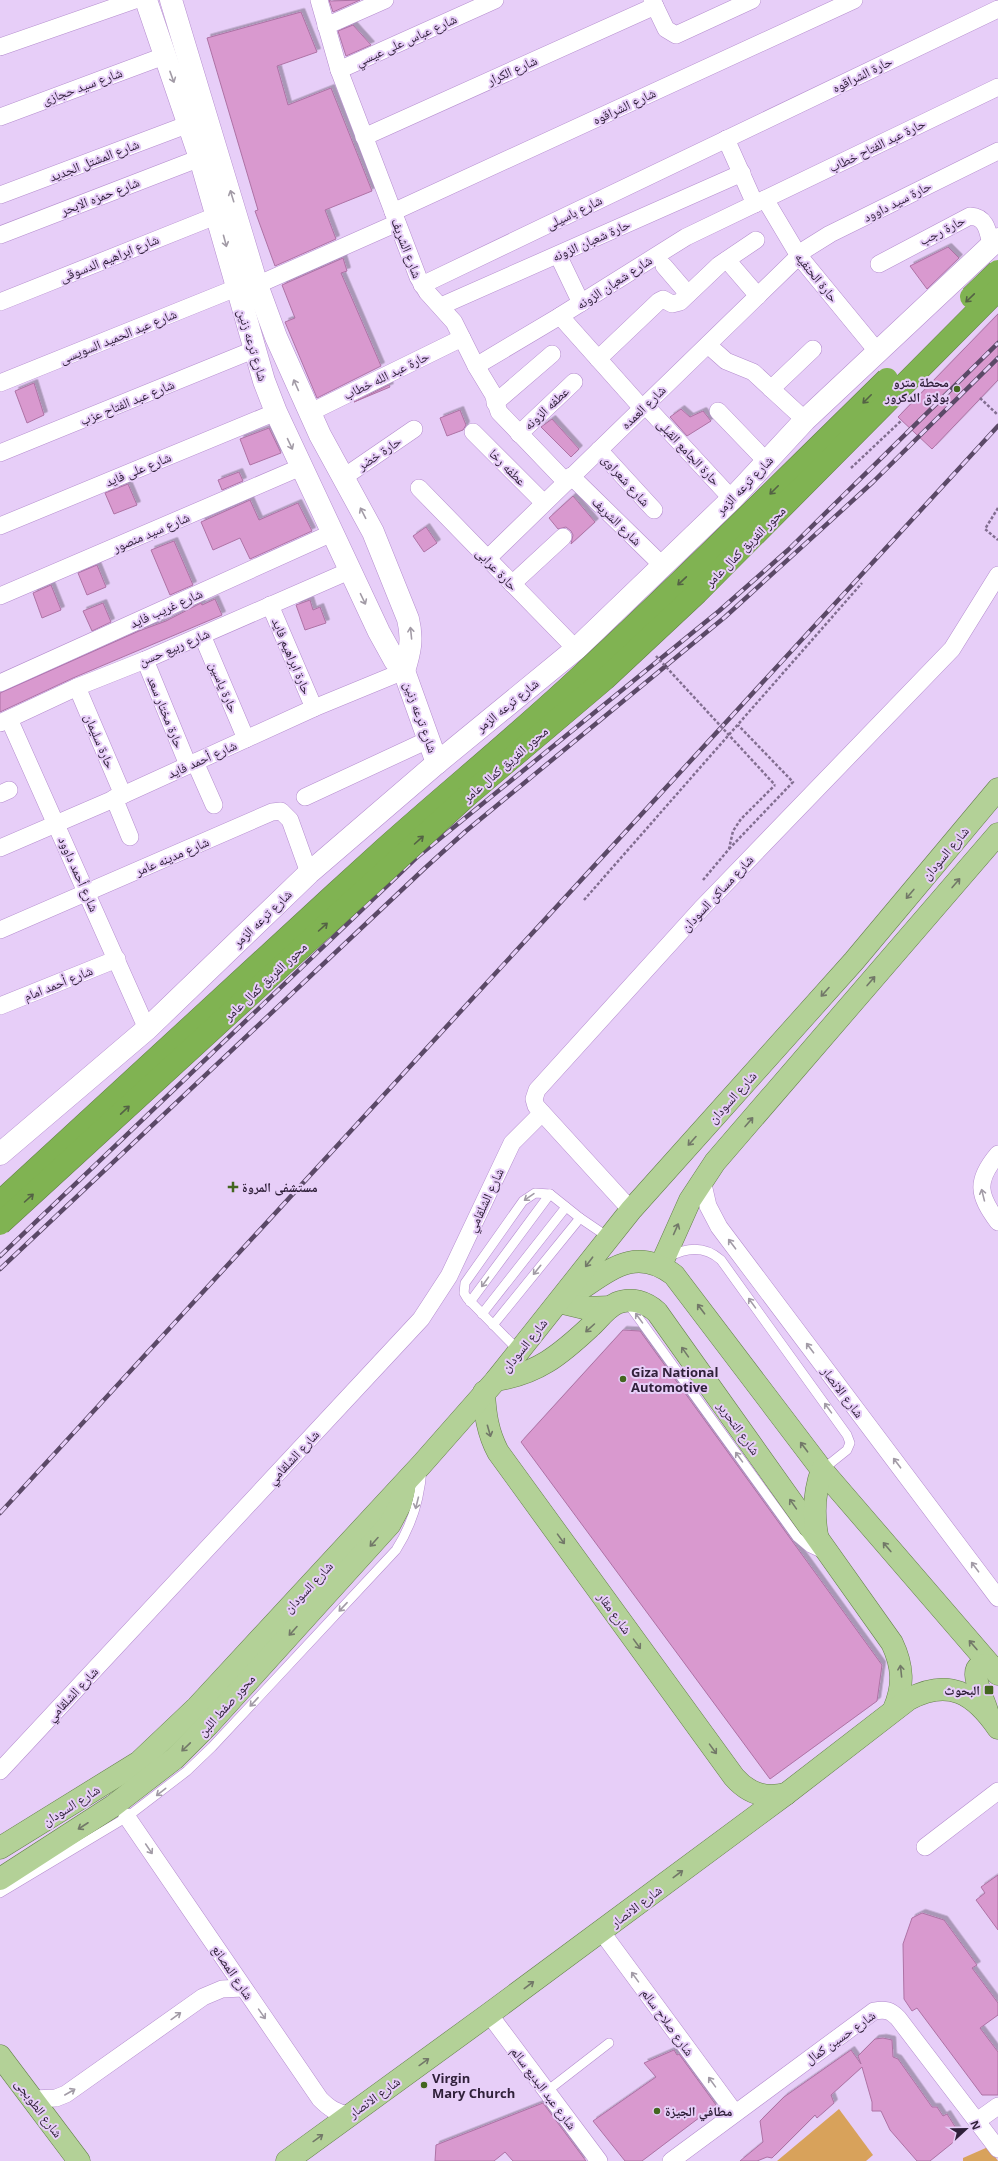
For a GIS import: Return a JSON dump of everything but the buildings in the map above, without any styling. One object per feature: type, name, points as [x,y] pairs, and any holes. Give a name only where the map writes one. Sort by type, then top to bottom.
[{"type":"highway","name":"محور الفريق كمال عامر","points":[[0,1202],[456,784],[538,716],[581,676],[720,544],[998,271]]},
{"type":"highway","name":"محور الفريق كمال عامر","points":[[0,1224],[462,801],[611,674],[697,593],[998,290]]},
{"type":"main road","name":"شارع السودان","points":[[0,1848],[121,1774],[159,1744],[202,1702],[422,1464],[519,1351],[559,1302],[608,1237],[631,1210],[854,961],[998,789]]},
{"type":"main road","points":[[661,1265],[679,1221],[702,1180],[715,1162],[998,834]]},
{"type":"main road","points":[[559,1302],[619,1265],[633,1261],[647,1260],[661,1265],[674,1274],[822,1470],[995,1671]]},
{"type":"main road","name":"شارع التحرير","points":[[559,1302],[584,1308],[643,1302],[657,1312],[704,1393],[762,1474],[824,1547],[892,1643],[897,1654],[901,1676],[900,1693],[894,1709]]},
{"type":"main road","points":[[490,1386],[531,1372],[547,1363],[618,1304]]},
{"type":"main road","name":"شارع مقار","points":[[490,1386],[486,1422],[490,1437],[498,1452],[734,1777],[748,1790],[757,1794],[776,1796],[786,1794]]},
{"type":"main road","points":[[822,1470],[815,1492],[814,1508],[824,1547]]},
{"type":"main road","name":"محور صفط اللبن","points":[[0,1879],[113,1806],[151,1778],[190,1744],[390,1524],[400,1505],[404,1484]]},
{"type":"main road","points":[[993,1721],[975,1681],[975,1674],[979,1668],[986,1665],[995,1671]]},
{"type":"main road","name":"شارع الانصار","points":[[287,2161],[489,2014],[786,1794],[894,1709],[922,1692],[944,1689],[965,1694],[978,1702],[993,1721]]},
{"type":"main road","name":"شارع الطوبجى","points":[[0,2056],[79,2161]]},
{"type":"street","points":[[0,47],[135,0]]},
{"type":"street","name":"شارع ترعه زنين","points":[[146,0],[164,56],[189,124],[218,215],[253,350],[276,412],[349,571],[387,648],[404,671],[437,762]]},
{"type":"street","name":"شارع ترعه زنين","points":[[171,0],[257,285],[276,337],[309,413],[373,532],[408,620],[412,634],[411,649],[404,671]]},
{"type":"street","name":"شارع الشريف","points":[[319,0],[339,70],[422,285],[454,322],[476,366],[493,394],[499,412],[519,434],[663,566]]},
{"type":"street","points":[[326,26],[386,0]]},
{"type":"street","name":"شارع عباس على عيسي","points":[[339,70],[495,0]]},
{"type":"street","points":[[654,3],[666,29],[676,35],[752,0]]},
{"type":"street","name":"شارع الشراقوه","points":[[257,285],[395,217],[854,0]]},
{"type":"street","name":"شارع الكرار","points":[[364,137],[654,3]]},
{"type":"street","name":"حارة الشراقوه","points":[[726,139],[998,9]]},
{"type":"street","name":"شارع سيد حجازى","points":[[0,117],[164,56]]},
{"type":"street","name":"حارة عبد الفتاح خطاب","points":[[760,201],[998,87]]},
{"type":"street","name":"شارع المشتل الجديد","points":[[0,195],[189,124]]},
{"type":"street","name":"حارة الحنفيه","points":[[726,139],[742,173],[799,256],[877,351]]},
{"type":"street","name":"شارع باسيلى","points":[[422,285],[726,139]]},
{"type":"street","name":"حارة سيد داوود","points":[[799,256],[823,238],[998,150]]},
{"type":"street","name":"شارع حمزه الابحر","points":[[0,235],[200,158]]},
{"type":"street","name":"حارة شعبان الزونه","points":[[441,306],[742,173]]},
{"type":"street","name":"شارع شعبان الزونه","points":[[476,366],[560,316],[670,246],[760,201]]},
{"type":"street","name":"شارع ابراهيم الدسوقى","points":[[0,302],[218,215]]},
{"type":"street","name":"حارة رجب","points":[[879,264],[970,216],[982,219],[995,242]]},
{"type":"street","points":[[598,359],[659,301],[666,299],[672,304],[678,303],[727,260],[756,240]]},
{"type":"street","name":"شارع ترعه الزمر","points":[[0,1154],[147,1029],[309,873],[437,762],[576,649],[732,499],[805,420],[995,242]]},
{"type":"street","points":[[558,255],[581,303]]},
{"type":"street","name":"شارع العمده","points":[[487,558],[799,256]]},
{"type":"street","points":[[727,260],[758,296]]},
{"type":"street","points":[[664,266],[688,294]]},
{"type":"street","name":"شارع عبد الحميد السويسى","points":[[0,383],[236,288]]},
{"type":"street","name":"حارة الجامع القبلى","points":[[560,316],[643,407],[732,499]]},
{"type":"street","name":"حارة عبد الله خطاب","points":[[309,413],[462,338]]},
{"type":"street","points":[[708,345],[726,361],[753,372],[805,420]]},
{"type":"street","points":[[771,389],[813,349]]},
{"type":"street","name":"شارع عبد الفتاح عزب","points":[[0,453],[253,350]]},
{"type":"street","points":[[495,403],[552,354]]},
{"type":"street","name":"عطفه الزونه","points":[[519,434],[574,382]]},
{"type":"street","points":[[718,411],[767,462]]},
{"type":"street","name":"شارع على فايد","points":[[0,526],[276,412]]},
{"type":"street","name":"حارة خضر","points":[[344,477],[414,429]]},
{"type":"street","name":"عطفه رخا","points":[[473,432],[544,503]]},
{"type":"street","name":"شارع شعراوى","points":[[599,450],[654,510]]},
{"type":"street","name":"شارع سيد منصور","points":[[0,596],[301,467]]},
{"type":"street","name":"حارة عرابى","points":[[419,488],[576,649]]},
{"type":"street","name":"شارع غريب فايد","points":[[0,683],[332,533]]},
{"type":"street","points":[[512,584],[563,537]]},
{"type":"street","name":"شارع ربيع حسن","points":[[5,721],[77,687],[145,660],[349,571]]},
{"type":"street","name":"شارع مساكن السودان","points":[[631,1210],[536,1106],[534,1099],[537,1090],[701,909],[952,649],[998,575]]},
{"type":"street","name":"حارة ابراهيم فايد","points":[[270,605],[314,708]]},
{"type":"street","name":"حارة ياسين","points":[[202,635],[246,738]]},
{"type":"street","name":"حارة مختار سعد","points":[[145,660],[191,763],[214,805]]},
{"type":"street","name":"شارع أحمد فايد","points":[[0,848],[119,797],[314,708],[404,671]]},
{"type":"street","name":"حارة سليمان","points":[[77,687],[119,797],[130,837]]},
{"type":"street","name":"شارع أحمد داوود","points":[[5,721],[56,823],[147,1029]]},
{"type":"street","points":[[305,798],[430,740]]},
{"type":"street","name":"شارع مدينه عامر","points":[[0,930],[265,815],[280,811],[290,820],[309,873]]},
{"type":"street","name":"شارع أحمد امام","points":[[0,1006],[117,959]]},
{"type":"street","name":"شارع الشلقامي","points":[[0,1771],[421,1319],[449,1276],[512,1143],[542,1113]]},
{"type":"street","points":[[993,1159],[983,1175],[981,1186],[983,1198],[998,1222]]},
{"type":"street","name":"شارع الانصار","points":[[702,1180],[708,1206],[719,1227],[998,1598]]},
{"type":"street","points":[[925,1847],[998,1791]]},
{"type":"street","name":"شارع المصانع","points":[[127,1817],[320,2099],[338,2113],[349,2116]]},
{"type":"street","name":"شارع صلاح سالم","points":[[601,1931],[735,2113]]},
{"type":"street","points":[[33,2099],[56,2098],[66,2094],[203,1997],[222,1989],[243,1988]]},
{"type":"street","name":"شارع حسين كمال","points":[[671,2161],[874,2011],[883,2009],[891,2012],[898,2018],[998,2149]]},
{"type":"street","name":"شارع عبد البديع سالم","points":[[489,2014],[599,2161]]},
{"type":"street","points":[[977,2121],[998,2106]]},
{"type":"lane","points":[[519,1351],[470,1302],[464,1293],[465,1283],[522,1202],[535,1193],[550,1194],[580,1218],[608,1237]]},
{"type":"lane","points":[[470,1302],[550,1194]]},
{"type":"lane","points":[[482,1314],[566,1207]]},
{"type":"lane","points":[[493,1325],[580,1218]]},
{"type":"lane","points":[[661,1265],[676,1254],[692,1249],[712,1252],[721,1260],[849,1438],[847,1450],[822,1470]]},
{"type":"lane","points":[[0,1893],[127,1817],[161,1793],[212,1747],[396,1550],[412,1521],[418,1503],[422,1464]]},
{"type":"lane","points":[[547,2091],[609,2042]]},
{"type":"path","points":[[980,398],[998,415]]},
{"type":"path","points":[[851,469],[902,420]]},
{"type":"path","points":[[998,508],[985,529],[998,540]]},
{"type":"path","points":[[584,900],[862,583]]},
{"type":"path","points":[[655,655],[775,785],[738,823],[729,849]]},
{"type":"path","points":[[701,909],[698,896],[700,884],[729,849],[793,782],[738,725]]},
{"type":"shaded area","points":[[839,2109],[873,2155],[866,2161],[777,2161]]},
{"type":"shaded area","points":[[988,2147],[998,2161],[963,2161],[963,2158]]},
{"type":"railway","points":[[0,1256],[416,858],[719,611],[788,550],[998,343]]},
{"type":"railway","points":[[0,1269],[425,868],[466,831],[725,617],[873,482],[998,358]]},
{"type":"railway","points":[[0,1513],[998,426]]},
{"type":"place","name":"محطة مترو بولاق الدكرور","points":[[957,389]]},
{"type":"place","name":"مستشفى المروة","points":[[233,1187]]},
{"type":"place","name":"Giza National Automotive","points":[[623,1379]]},
{"type":"place","name":"البحوث","points":[[989,1690]]},
{"type":"place","name":"Virgin Mary Church","points":[[424,2085]]},
{"type":"place","name":"مطافي الجيزة","points":[[657,2111]]}]
